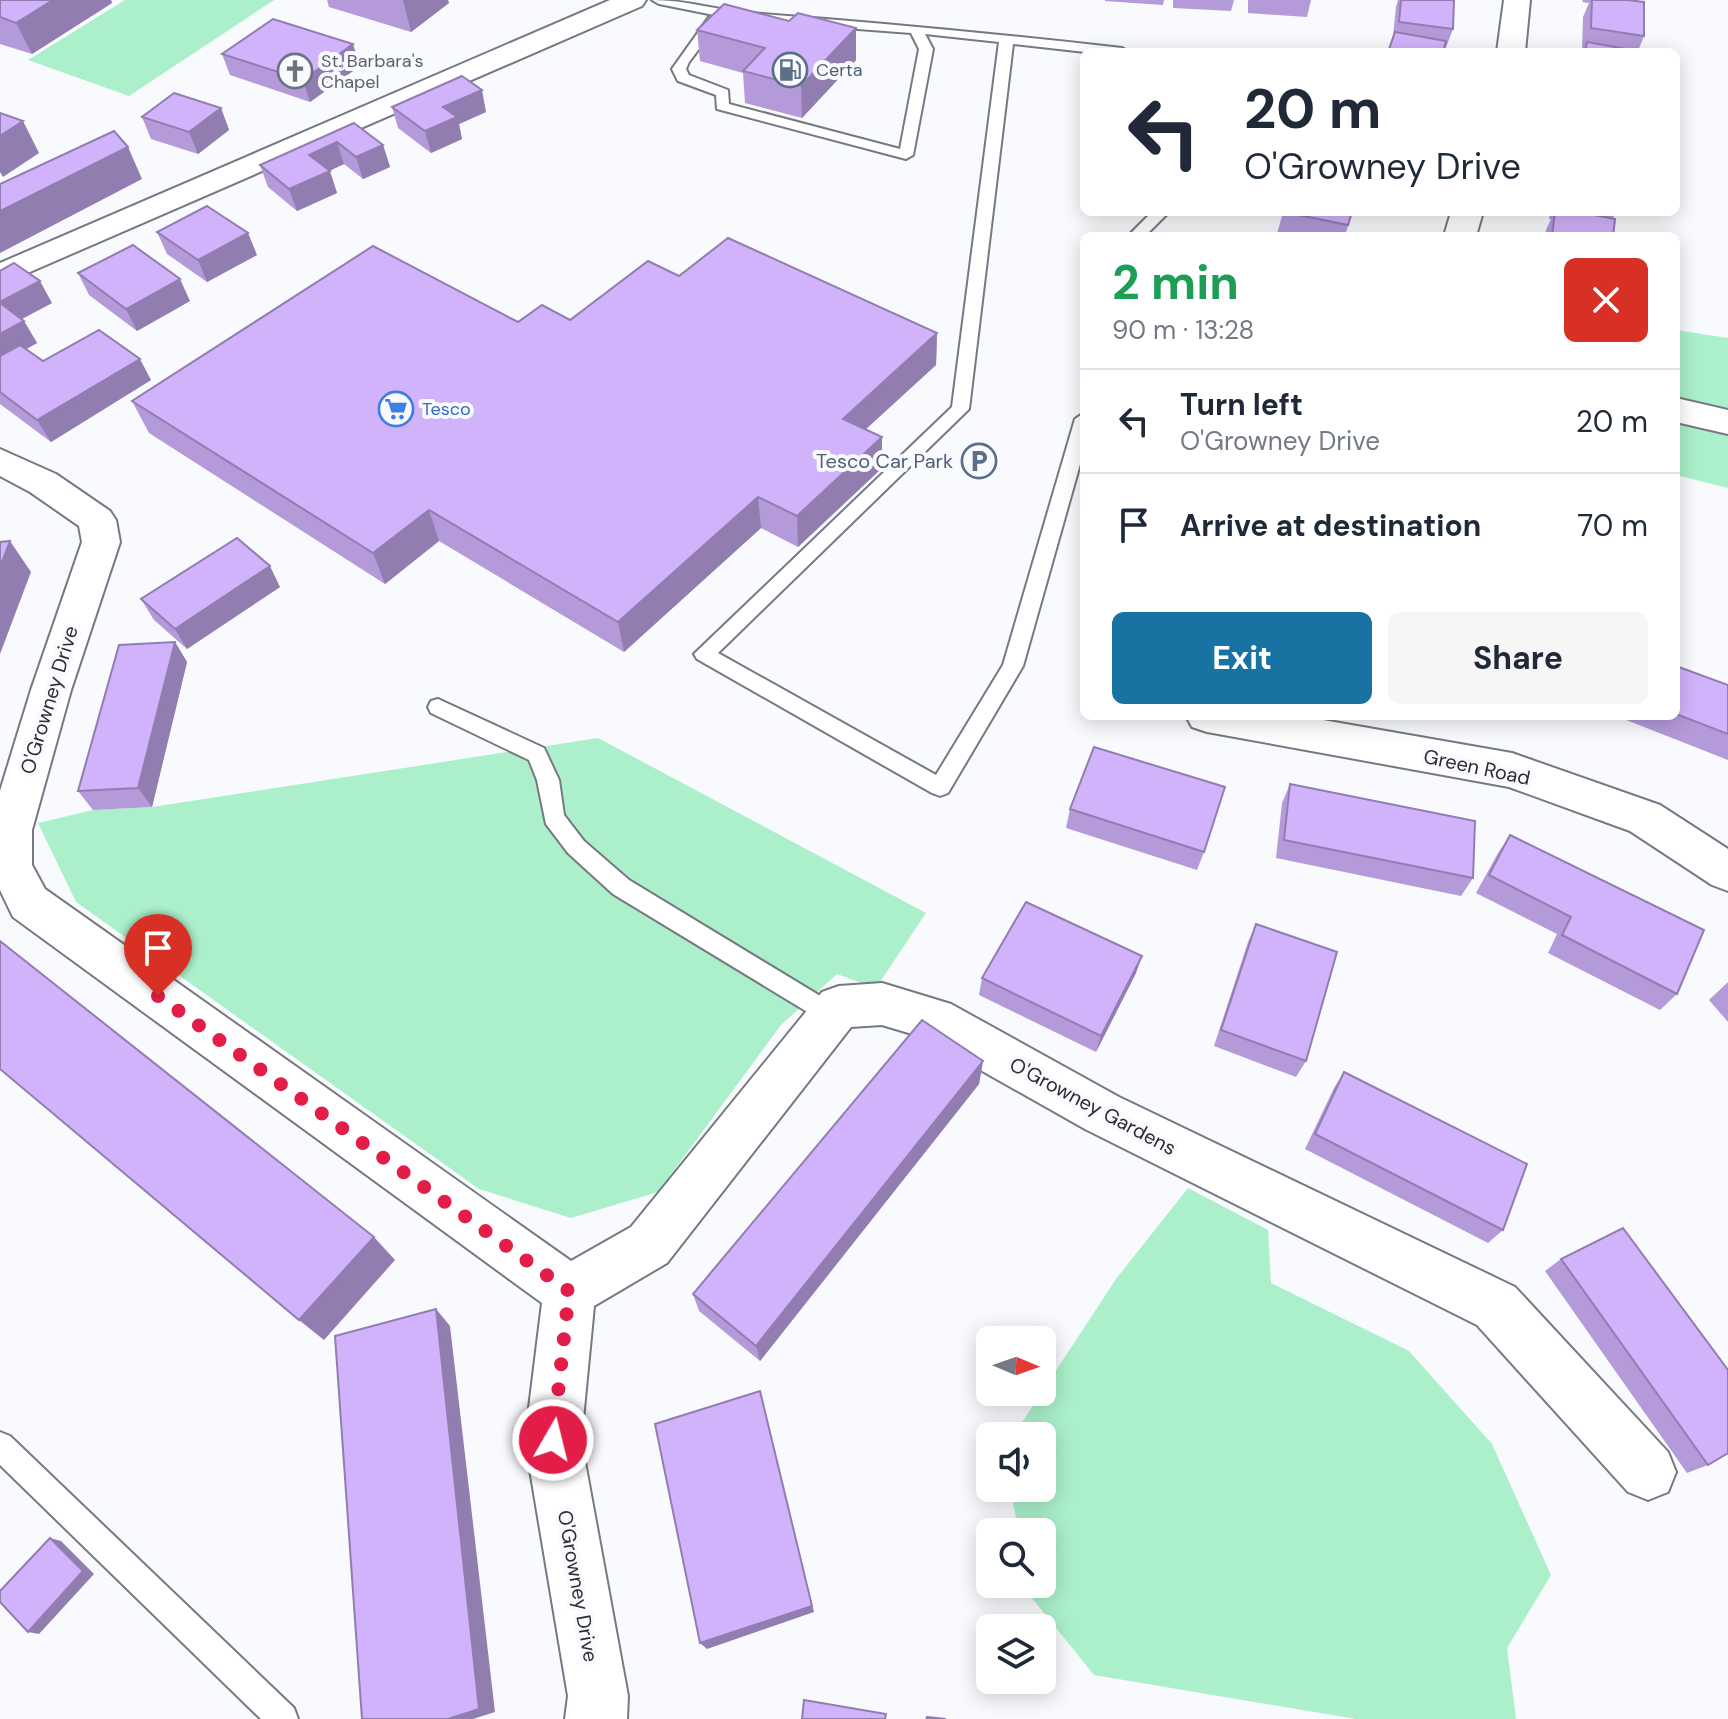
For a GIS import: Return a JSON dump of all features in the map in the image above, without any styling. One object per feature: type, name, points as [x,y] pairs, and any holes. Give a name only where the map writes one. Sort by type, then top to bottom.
[{"type":"street","points":[[0,275],[633,0]]},
{"type":"street","points":[[1511,48],[1517,0]]},
{"type":"street","points":[[1680,411],[1728,422]]},
{"type":"street","name":"O'Growney Drive","points":[[0,461],[54,489],[97,520],[101,542],[51,690],[10,830],[10,866],[29,903],[569,1291],[553,1440],[598,1696],[596,1719]]},
{"type":"street","name":"Green Road","points":[[1230,720],[1512,770],[1645,818],[1728,872]]},
{"type":"street","name":"O'Growney Gardens","points":[[832,1015],[839,1007],[882,1004],[934,1019],[1102,1113],[1496,1306],[1648,1472]]},
{"type":"street","points":[[569,1291],[649,1245],[832,1015]]},
{"type":"lane","points":[[659,0],[720,12],[840,26],[916,29],[1080,48]]},
{"type":"lane","points":[[720,12],[682,61],[679,69],[683,78],[723,93],[722,106],[743,114],[906,155],[926,49],[916,29]]},
{"type":"lane","points":[[1006,41],[960,409],[704,654],[940,787],[1013,666],[1080,433]]},
{"type":"lane","points":[[1140,232],[1157,216]]},
{"type":"lane","points":[[438,707],[537,754],[548,780],[554,818],[576,847],[621,887],[832,1015]]},
{"type":"lane","points":[[0,1446],[283,1719]]},
{"type":"green space","points":[[125,0],[274,0],[129,96],[28,60]]},
{"type":"green space","points":[[1680,331],[1728,338],[1728,488],[1680,476]]},
{"type":"green space","points":[[598,738],[926,913],[876,988],[837,974],[781,1025],[658,1192],[571,1218],[479,1189],[76,902],[38,823],[93,810],[152,807]]},
{"type":"green space","points":[[1188,1188],[1268,1230],[1271,1283],[1409,1351],[1492,1444],[1551,1575],[1507,1648],[1516,1719],[1356,1719],[1094,1675],[1056,1628],[1056,1614],[1045,1614],[1032,1598],[1056,1598],[1056,1518],[1016,1518],[1013,1502],[1056,1502],[1056,1422],[1022,1422],[1033,1406],[1056,1406],[1056,1370],[1116,1279]]},
{"type":"building","points":[[0,0],[53,0],[16,23],[0,17]]},
{"type":"building","points":[[1401,0],[1454,0],[1453,29],[1399,22]]},
{"type":"building","points":[[1592,0],[1644,2],[1644,36],[1591,28]]},
{"type":"building","points":[[724,4],[789,21],[798,13],[856,28],[801,86],[743,71],[765,48],[697,30]]},
{"type":"building","points":[[273,19],[353,44],[303,80],[222,54]]},
{"type":"building","points":[[1395,32],[1446,41],[1444,48],[1389,48]]},
{"type":"building","points":[[1587,42],[1621,48],[1586,48]]},
{"type":"building","points":[[462,76],[482,90],[443,107],[457,117],[425,131],[392,107]]},
{"type":"building","points":[[174,93],[221,108],[189,132],[142,117]]},
{"type":"building","points":[[0,113],[23,121],[0,136]]},
{"type":"building","points":[[354,123],[383,145],[356,157],[337,142],[309,155],[330,171],[289,189],[260,165]]},
{"type":"building","points":[[114,131],[128,147],[0,211],[0,184]]},
{"type":"building","points":[[207,206],[248,233],[198,260],[157,232]]},
{"type":"building","points":[[1304,216],[1351,216],[1348,225]]},
{"type":"building","points":[[1554,216],[1615,219],[1613,232],[1552,232]]},
{"type":"building","points":[[728,238],[937,333],[843,419],[882,437],[797,516],[758,497],[618,622],[429,510],[373,553],[132,401],[373,246],[518,322],[542,305],[570,320],[648,261],[679,276]]},
{"type":"building","points":[[133,245],[180,279],[126,309],[78,273]]},
{"type":"building","points":[[14,263],[40,281],[0,302],[0,271]]},
{"type":"building","points":[[0,303],[24,321],[0,334]]},
{"type":"building","points":[[99,330],[140,359],[37,420],[0,392],[0,356],[20,345],[43,361]]},
{"type":"building","points":[[237,538],[270,566],[175,629],[141,599]]},
{"type":"building","points":[[10,541],[0,567],[0,542]]},
{"type":"building","points":[[175,642],[138,788],[78,791],[119,645]]},
{"type":"building","points":[[1680,667],[1728,685],[1728,734],[1680,716]]},
{"type":"building","points":[[1094,747],[1225,787],[1204,852],[1070,809]]},
{"type":"building","points":[[1290,784],[1475,821],[1473,878],[1284,840]]},
{"type":"building","points":[[1510,835],[1704,930],[1677,994],[1562,935],[1571,917],[1489,875]]},
{"type":"building","points":[[1026,902],[1142,956],[1101,1036],[982,978]]},
{"type":"building","points":[[1256,924],[1337,952],[1306,1061],[1221,1030]]},
{"type":"building","points":[[0,941],[374,1237],[299,1320],[0,1069]]},
{"type":"building","points":[[922,1020],[983,1061],[756,1346],[693,1294]]},
{"type":"building","points":[[1344,1072],[1527,1164],[1503,1230],[1315,1134]]},
{"type":"building","points":[[1623,1228],[1728,1370],[1728,1453],[1708,1465],[1561,1259]]},
{"type":"building","points":[[436,1309],[479,1709],[448,1719],[362,1719],[335,1336]]},
{"type":"building","points":[[760,1391],[812,1606],[700,1643],[655,1424]]},
{"type":"building","points":[[50,1538],[83,1571],[28,1632],[0,1602],[0,1591]]},
{"type":"building","points":[[804,1700],[886,1714],[885,1719],[802,1719]]},
{"type":"place","name":"Certa","points":[[790,70]]},
{"type":"place","name":"St. Barbara's Chapel","points":[[295,71]]},
{"type":"place","name":"Tesco","points":[[396,409]]},
{"type":"place","name":"Tesco Car Park","points":[[979,461]]},
{"type":"route","points":[[158,996],[569,1291],[563,1370],[553,1440]]}]
